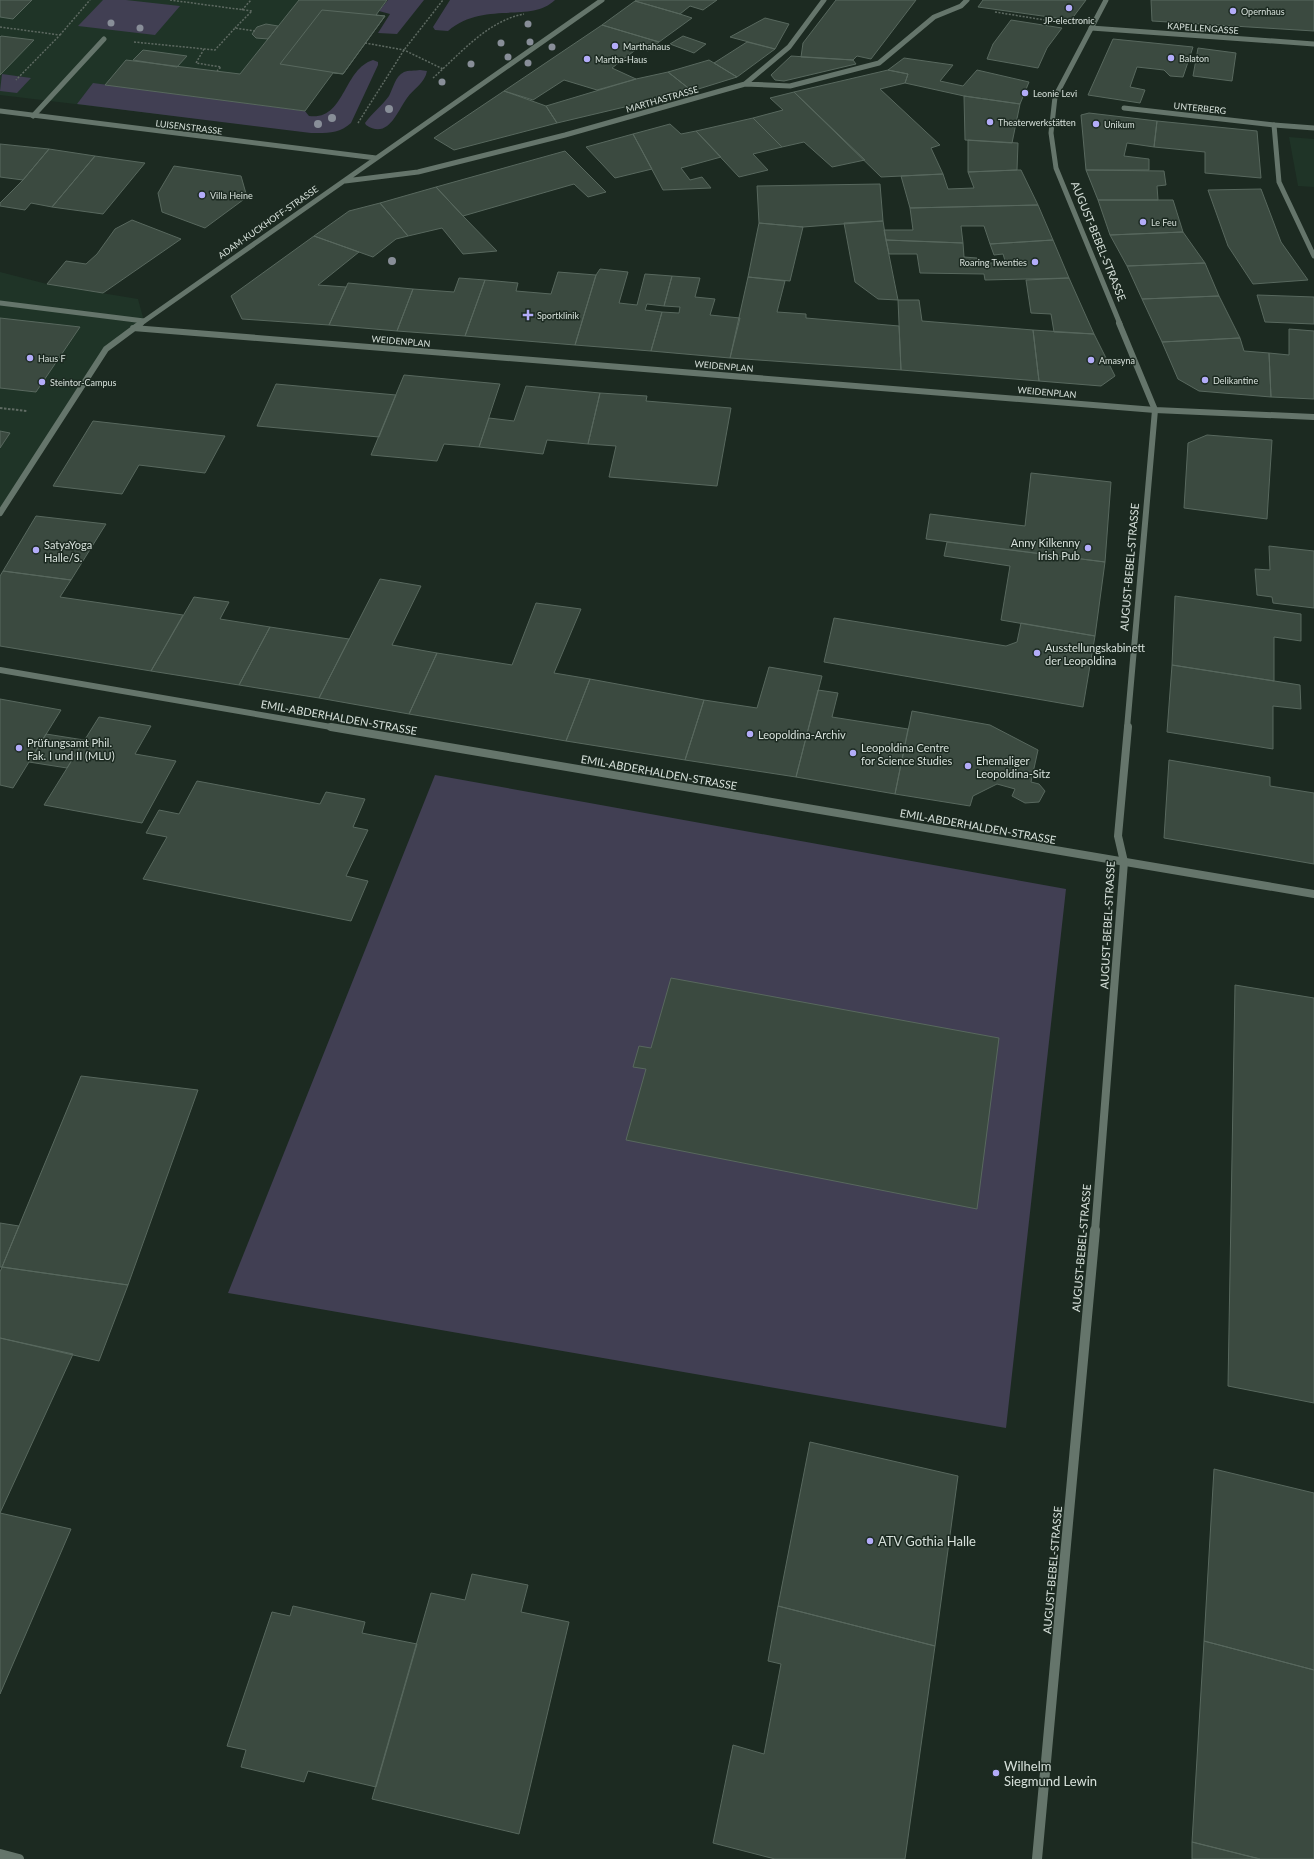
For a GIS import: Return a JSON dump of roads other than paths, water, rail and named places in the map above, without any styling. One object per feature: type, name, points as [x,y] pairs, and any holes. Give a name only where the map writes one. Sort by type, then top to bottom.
[{"type":"street","name":"ADAM-KUCKHOFF-STRASSE","points":[[0,513],[106,350],[133,328],[602,0]]},
{"type":"street","points":[[745,84],[789,47],[824,0]]},
{"type":"street","name":"MARTHASTRASSE","points":[[344,181],[418,172],[565,135],[745,84],[790,86],[879,63],[934,17],[961,6],[967,0]]},
{"type":"street","name":"AUGUST-BEBEL-STRASSE","points":[[1037,1859],[1104,1135],[1124,862],[1118,836],[1155,410],[1056,168],[1051,133],[1055,97],[1106,0]]},
{"type":"street","name":"KAPELLENGASSE","points":[[1091,28],[1314,44]]},
{"type":"street","points":[[33,116],[104,39]]},
{"type":"street","name":"UNTERBERG","points":[[1124,108],[1274,125],[1314,128]]},
{"type":"street","name":"LUISENSTRASSE","points":[[0,112],[376,158]]},
{"type":"street","points":[[1274,125],[1279,182],[1314,256]]},
{"type":"street","points":[[0,303],[144,321]]},
{"type":"street","name":"WEIDENPLAN","points":[[133,328],[1155,410],[1314,417]]},
{"type":"street","name":"EMIL-ABDERHALDEN-STRASSE","points":[[0,670],[1314,894]]},
{"type":"street","points":[[0,1854],[19,1859]]},
{"type":"place","name":"JP-electronic","points":[[1069,8]]},
{"type":"place","name":"Opernhaus","points":[[1233,11]]},
{"type":"place","name":"Marthahaus","points":[[615,46]]},
{"type":"place","name":"Balaton","points":[[1171,58]]},
{"type":"place","name":"Martha-Haus","points":[[587,59]]},
{"type":"place","name":"Leonie Levi","points":[[1025,93]]},
{"type":"place","name":"Theaterwerkstätten","points":[[990,122]]},
{"type":"place","name":"Unikum","points":[[1096,124]]},
{"type":"place","name":"Villa Heine","points":[[202,195]]},
{"type":"place","name":"Le Feu","points":[[1143,222]]},
{"type":"place","name":"Roaring Twenties","points":[[1035,262]]},
{"type":"place","name":"Sportklinik","points":[[528,315]]},
{"type":"place","name":"Haus F","points":[[30,358]]},
{"type":"place","name":"Amasyna","points":[[1091,360]]},
{"type":"place","name":"Delikantine","points":[[1205,380]]},
{"type":"place","name":"Steintor-Campus","points":[[42,382]]},
{"type":"place","name":"Anny Kilkenny Irish Pub","points":[[1088,548]]},
{"type":"place","name":"SatyaYoga Halle/S.","points":[[36,550]]},
{"type":"place","name":"Ausstellungskabinett der Leopoldina","points":[[1037,653]]},
{"type":"place","name":"Leopoldina-Archiv","points":[[750,734]]},
{"type":"place","name":"Prüfungsamt Phil. Fak. I und II (MLU)","points":[[19,748]]},
{"type":"place","name":"Leopoldina Centre for Science Studies","points":[[853,753]]},
{"type":"place","name":"Ehemaliger Leopoldina-Sitz","points":[[968,766]]},
{"type":"place","name":"ATV Gothia Halle","points":[[870,1541]]},
{"type":"place","name":"Wilhelm Siegmund Lewin","points":[[996,1773]]}]
